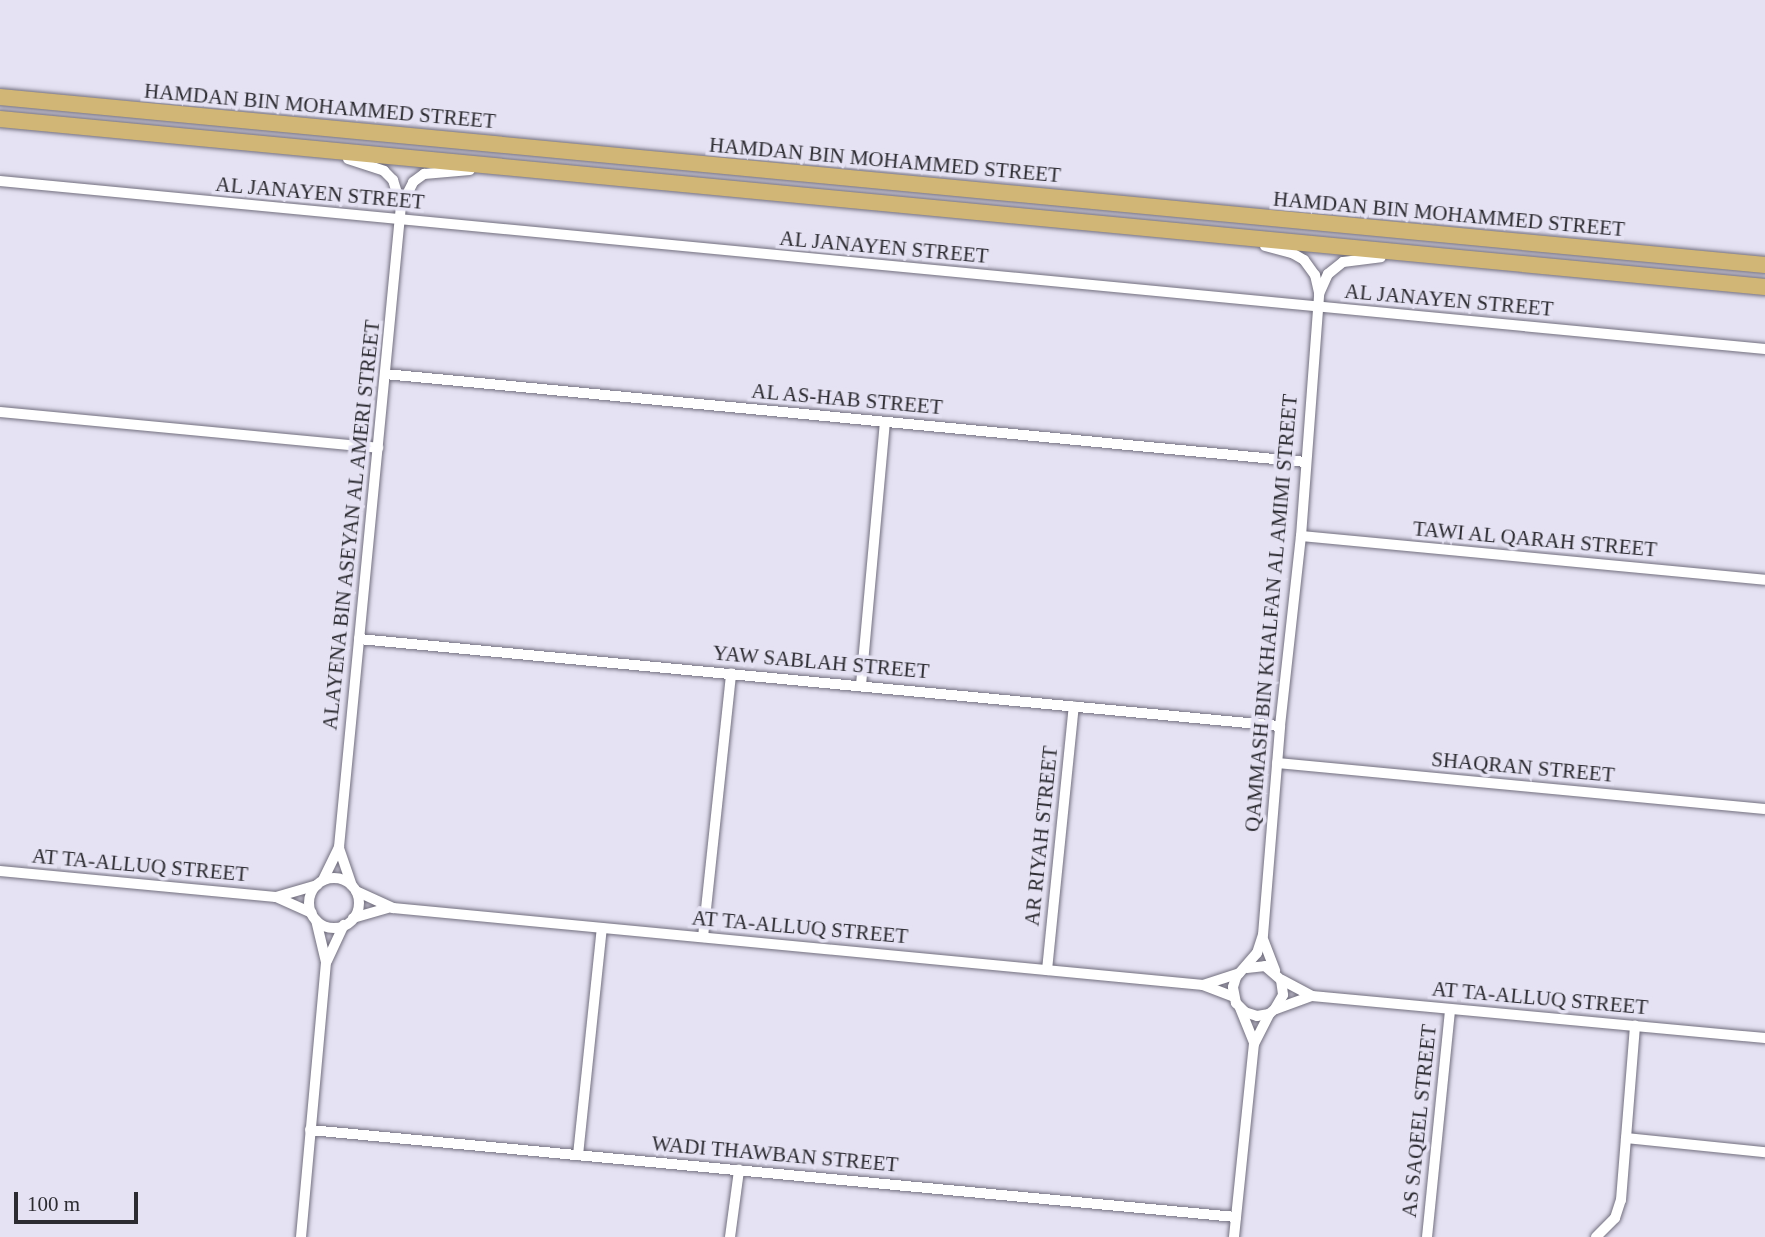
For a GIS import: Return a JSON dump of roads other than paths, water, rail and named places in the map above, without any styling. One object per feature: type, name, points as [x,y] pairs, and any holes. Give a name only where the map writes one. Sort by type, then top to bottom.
[{"type":"main road","name":"HAMDAN BIN MOHAMMED STREET","points":[[0,97],[1765,265]]},
{"type":"main road","name":"HAMDAN BIN MOHAMMED STREET","points":[[0,119],[1765,287]]},
{"type":"street","name":"ALAYENA BIN ASEYAN AL AMERI STREET","points":[[307,149],[379,167],[393,180],[401,206],[338,847],[320,882]]},
{"type":"street","name":"ALAYENA BIN ASEYAN AL AMERI STREET","points":[[401,206],[413,182],[424,174],[495,166]]},
{"type":"street","name":"AL JANAYEN STREET","points":[[0,181],[1765,349]]},
{"type":"street","points":[[1244,238],[1292,253],[1304,260],[1315,275],[1319,294]]},
{"type":"street","name":"QAMMASH BIN KHALFAN AL AMIMI STREET","points":[[1243,970],[1257,953],[1262,935],[1280,726],[1301,536],[1319,294],[1328,274],[1343,262],[1411,254]]},
{"type":"street","name":"AL AS-HAB STREET","points":[[385,374],[1306,462]]},
{"type":"street","points":[[0,412],[378,448]]},
{"type":"street","points":[[861,685],[885,422]]},
{"type":"street","name":"TAWI AL QARAH STREET","points":[[1301,536],[1765,580]]},
{"type":"street","name":"YAW SABLAH STREET","points":[[359,639],[1280,726]]},
{"type":"street","points":[[703,937],[731,673]]},
{"type":"street","name":"AR RIYAH STREET","points":[[1047,970],[1073,706]]},
{"type":"street","name":"SHAQRAN STREET","points":[[1277,763],[1765,809]]},
{"type":"street","name":"ALAYENA BIN ASEYAN AL AMERI STREET","points":[[338,847],[354,888]]},
{"type":"street","name":"AT TA-ALLUQ STREET","points":[[0,871],[276,897],[314,917]]},
{"type":"street","points":[[300,1237],[326,962],[310,895],[320,882],[339,879],[354,888],[359,902],[354,918],[344,925],[326,962]]},
{"type":"street","name":"AT TA-ALLUQ STREET","points":[[276,897],[320,882]]},
{"type":"street","name":"AT TA-ALLUQ STREET","points":[[354,888],[393,908]]},
{"type":"street","name":"AT TA-ALLUQ STREET","points":[[354,918],[393,908],[1203,985],[1234,998]]},
{"type":"street","points":[[314,917],[327,926],[344,925]]},
{"type":"street","points":[[578,1155],[602,928]]},
{"type":"street","name":"QAMMASH BIN KHALFAN AL AMIMI STREET","points":[[1262,935],[1278,976]]},
{"type":"street","points":[[1234,1237],[1254,1044],[1283,995],[1278,976],[1259,965],[1243,970],[1233,987],[1234,998],[1254,1044]]},
{"type":"street","name":"AT TA-ALLUQ STREET","points":[[1203,985],[1243,970]]},
{"type":"street","name":"AT TA-ALLUQ STREET","points":[[1278,976],[1312,996],[1765,1038]]},
{"type":"street","name":"AT TA-ALLUQ STREET","points":[[1272,1011],[1312,996]]},
{"type":"street","points":[[1240,1008],[1251,1015],[1272,1011]]},
{"type":"street","name":"AS SAQEEL STREET","points":[[1427,1237],[1450,1009]]},
{"type":"street","points":[[1596,1237],[1611,1223],[1620,1206],[1635,1026]]},
{"type":"street","name":"WADI THAWBAN STREET","points":[[310,1130],[1236,1217]]},
{"type":"street","points":[[1626,1138],[1765,1152]]},
{"type":"street","points":[[730,1237],[739,1170]]}]
